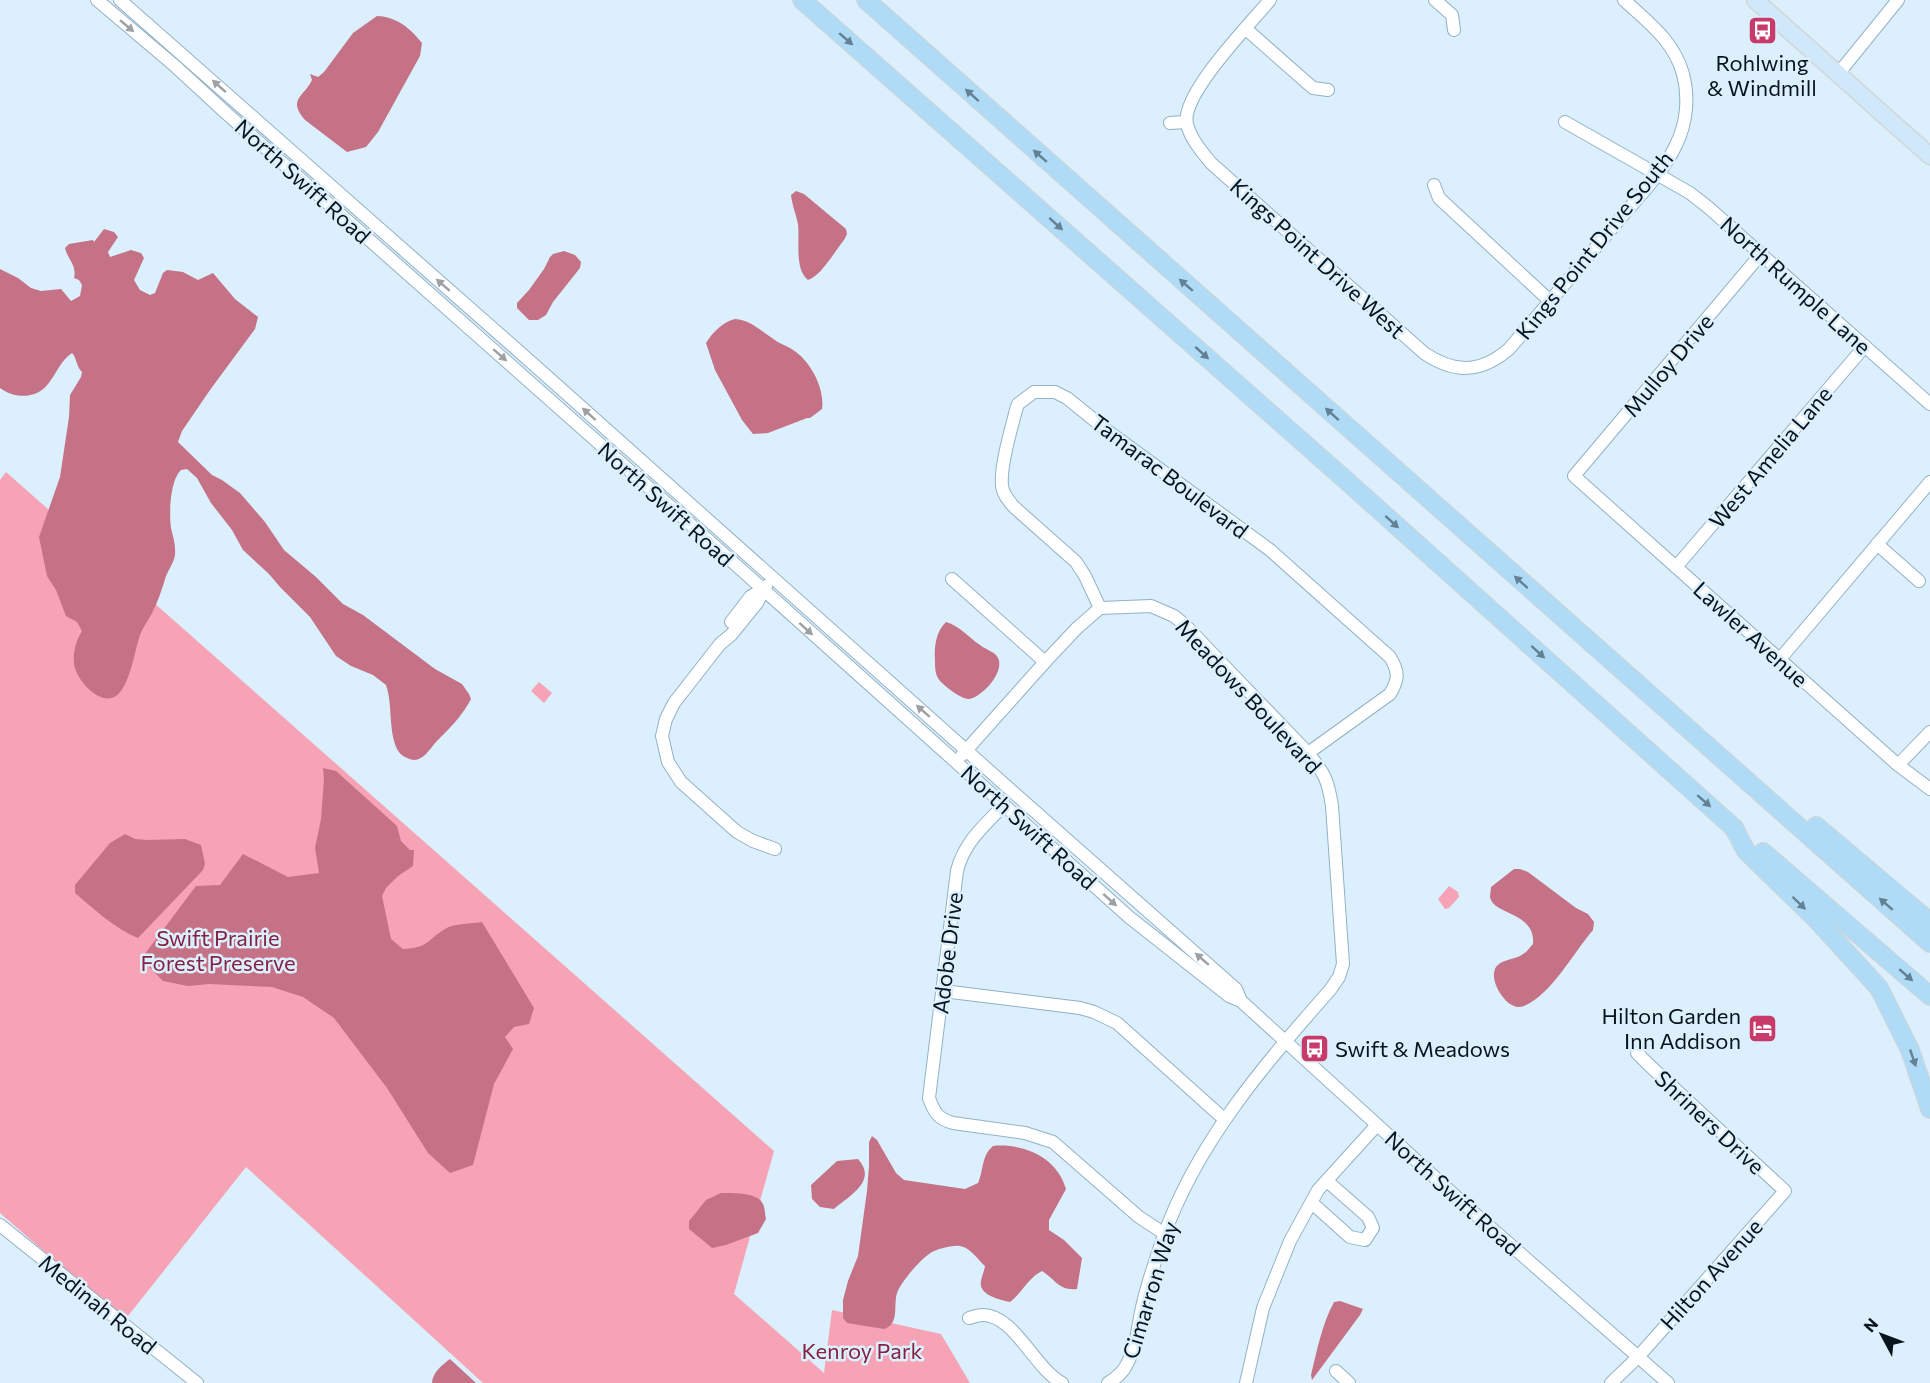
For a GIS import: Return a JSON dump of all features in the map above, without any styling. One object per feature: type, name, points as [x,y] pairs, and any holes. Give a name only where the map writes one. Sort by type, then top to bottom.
[{"type":"highway","points":[[802,0],[1349,483],[1734,828],[1930,996]]},
{"type":"highway","points":[[866,0],[1930,942]]},
{"type":"highway","points":[[876,0],[937,63]]},
{"type":"highway","points":[[1581,635],[1624,666],[1930,922]]},
{"type":"highway","points":[[1734,828],[1746,851],[1815,918],[1879,988],[1910,1050],[1930,1109]]},
{"type":"main road","points":[[1755,0],[1930,156]]},
{"type":"street","name":"North Swift Road","points":[[97,0],[176,66],[1129,917],[1229,996],[1240,1001],[1668,1383]]},
{"type":"street","name":"North Swift Road","points":[[120,0],[1236,989],[1240,1001]]},
{"type":"street","points":[[1170,123],[1188,128],[1187,109],[1192,96],[1270,0]]},
{"type":"street","points":[[1435,0],[1452,15],[1454,30]]},
{"type":"street","name":"Kings Point Drive South","points":[[1464,372],[1496,360],[1509,349],[1671,155],[1680,134],[1686,108],[1685,83],[1678,60],[1670,45],[1660,32],[1624,0]]},
{"type":"street","points":[[1838,75],[1898,0]]},
{"type":"street","points":[[1246,29],[1313,88],[1328,90]]},
{"type":"street","name":"North Rumple Lane","points":[[1565,122],[1657,174],[1709,208],[1930,404]]},
{"type":"street","name":"Kings Point Drive West","points":[[1188,128],[1211,163],[1424,353],[1464,372]]},
{"type":"street","points":[[1434,184],[1439,198],[1550,301]]},
{"type":"street","name":"Mulloy Drive","points":[[1574,476],[1761,254]]},
{"type":"street","name":"West Amelia Lane","points":[[1676,567],[1865,346]]},
{"type":"street","name":"Tamarac Boulevard","points":[[1100,608],[1080,567],[1072,557],[1014,507],[1006,498],[1002,487],[1018,404],[1035,392],[1055,392],[1066,398],[1270,550],[1390,657],[1397,670],[1396,685],[1390,694],[1308,753]]},
{"type":"street","name":"Lawler Avenue","points":[[1574,476],[1898,765],[1930,789]]},
{"type":"street","points":[[1780,659],[1930,482]]},
{"type":"street","points":[[1877,544],[1920,581]]},
{"type":"street","points":[[773,579],[763,590],[757,603],[731,635],[720,644],[669,710],[662,736],[666,758],[672,771],[681,782],[737,832],[775,849]]},
{"type":"street","points":[[952,579],[1045,662]]},
{"type":"street","name":"Meadows Boulevard","points":[[1100,608],[1151,606],[1174,616],[1324,772],[1329,784],[1332,806],[1343,964],[1339,978],[1285,1042]]},
{"type":"street","points":[[956,762],[1045,662],[1077,628],[1100,608]]},
{"type":"street","points":[[1898,765],[1930,732]]},
{"type":"street","name":"Adobe Drive","points":[[1004,805],[972,839],[960,856],[929,1098],[937,1116],[944,1120],[1025,1133],[1053,1142],[1139,1217],[1165,1234]]},
{"type":"street","points":[[943,991],[1080,1008],[1106,1016],[1117,1023],[1224,1119]]},
{"type":"street","name":"Cimarron Way","points":[[1108,1383],[1120,1374],[1129,1362],[1143,1300],[1165,1234],[1189,1180],[1224,1119],[1285,1042]]},
{"type":"street","name":"Shriners Drive","points":[[1638,1053],[1785,1191]]},
{"type":"street","points":[[1246,1383],[1263,1308],[1290,1241],[1318,1191],[1377,1125]]},
{"type":"street","points":[[1312,1203],[1350,1237],[1365,1240],[1373,1228],[1368,1217],[1327,1181]]},
{"type":"street","name":"Hilton Avenue","points":[[1611,1383],[1638,1357],[1785,1191]]},
{"type":"street","name":"Medinah Road","points":[[0,1225],[197,1383]]},
{"type":"street","points":[[969,1318],[984,1315],[1004,1323],[1017,1334],[1050,1375],[1062,1383]]},
{"type":"street","points":[[1335,1371],[1349,1383]]},
{"type":"green space","name":"Swift Prairie Forest Preserve","points":[[6,472],[774,1151],[734,1294],[824,1373],[832,1310],[941,1334],[970,1383],[483,1383],[246,1167],[124,1321],[0,1213],[0,480]]},
{"type":"green space","points":[[539,682],[552,693],[544,703],[531,691]]},
{"type":"green space","points":[[1449,886],[1458,892],[1459,897],[1449,908],[1445,909],[1438,899]]},
{"type":"shaded area","points":[[377,16],[397,21],[413,33],[422,43],[420,56],[378,132],[366,147],[347,152],[305,120],[297,103],[312,80],[310,74],[318,77],[324,72],[353,33]]},
{"type":"shaded area","points":[[796,191],[804,194],[846,229],[847,234],[823,268],[808,280],[799,262],[798,224],[791,195]]},
{"type":"shaded area","points":[[104,229],[114,232],[118,237],[108,252],[110,257],[131,250],[141,253],[144,258],[134,280],[140,290],[150,295],[155,293],[163,273],[167,270],[183,272],[198,280],[213,273],[235,299],[258,317],[255,329],[182,431],[178,442],[212,475],[240,493],[265,522],[284,550],[343,604],[363,615],[435,669],[462,684],[471,699],[455,722],[420,758],[412,760],[397,749],[392,733],[386,685],[373,675],[351,666],[336,656],[310,617],[243,550],[197,478],[187,469],[181,470],[177,475],[171,497],[170,522],[175,544],[174,558],[156,605],[140,635],[125,685],[115,696],[102,697],[89,689],[79,677],[74,656],[77,640],[82,631],[77,622],[66,616],[56,590],[47,576],[39,537],[60,477],[70,395],[82,372],[72,353],[48,384],[32,395],[18,396],[0,388],[0,269],[31,288],[41,291],[61,289],[71,301],[80,296],[82,285],[74,278],[73,266],[65,248],[69,244],[93,240],[94,242]]},
{"type":"shaded area","points":[[564,251],[575,255],[581,262],[580,268],[553,302],[546,315],[538,320],[529,320],[517,308],[517,303],[529,290],[550,257]]},
{"type":"shaded area","points":[[735,319],[755,326],[802,357],[816,378],[821,394],[822,409],[810,418],[768,433],[753,434],[742,420],[715,370],[706,343],[719,328]]},
{"type":"shaded area","points":[[946,622],[956,626],[996,655],[999,661],[999,668],[992,682],[973,698],[968,699],[956,694],[937,676],[935,645],[940,630]]},
{"type":"shaded area","points":[[323,768],[336,771],[397,826],[401,841],[410,850],[414,850],[413,866],[398,876],[386,888],[382,896],[391,939],[403,949],[418,947],[449,927],[482,922],[534,1008],[529,1024],[514,1027],[505,1037],[513,1049],[494,1084],[473,1165],[450,1173],[428,1153],[387,1088],[334,1018],[303,997],[272,987],[209,984],[188,986],[163,981],[141,959],[196,886],[220,885],[243,854],[288,877],[319,873],[315,848],[321,819]]},
{"type":"shaded area","points":[[125,834],[135,839],[185,839],[201,845],[205,864],[203,870],[138,938],[113,924],[75,893],[75,885],[110,843]]},
{"type":"shaded area","points":[[1514,869],[1528,872],[1576,908],[1588,914],[1594,922],[1593,930],[1553,983],[1534,1000],[1518,1007],[1507,1001],[1498,989],[1495,982],[1495,969],[1500,963],[1526,952],[1533,944],[1532,934],[1522,920],[1498,907],[1490,897],[1491,887]]},
{"type":"shaded area","points":[[872,1136],[877,1140],[896,1173],[904,1180],[965,1189],[978,1183],[985,1159],[993,1146],[1027,1150],[1047,1161],[1062,1178],[1066,1189],[1049,1220],[1049,1230],[1064,1240],[1082,1258],[1077,1289],[1061,1286],[1042,1271],[1033,1277],[1010,1302],[996,1298],[986,1293],[981,1286],[985,1266],[964,1247],[953,1246],[929,1254],[906,1278],[897,1293],[894,1319],[889,1327],[884,1329],[847,1323],[843,1318],[843,1300],[858,1256],[867,1191],[869,1142]]},
{"type":"shaded area","points":[[858,1159],[865,1174],[860,1187],[834,1209],[820,1207],[812,1199],[811,1185],[837,1161]]},
{"type":"shaded area","points":[[721,1193],[756,1197],[763,1204],[766,1219],[758,1233],[712,1248],[689,1229],[689,1221],[706,1200]]},
{"type":"shaded area","points":[[1340,1301],[1363,1309],[1312,1380],[1311,1375],[1326,1319],[1334,1302]]},
{"type":"shaded area","points":[[450,1359],[476,1383],[432,1383],[436,1373]]},
{"type":"place","name":"Rohlwing & Windmill","points":[[1762,30]]},
{"type":"place","name":"Hilton Garden Inn Addison","points":[[1762,1028]]},
{"type":"place","name":"Swift & Meadows","points":[[1314,1048]]},
{"type":"park label","name":"Kenroy Park","points":[[862,1350]]}]
